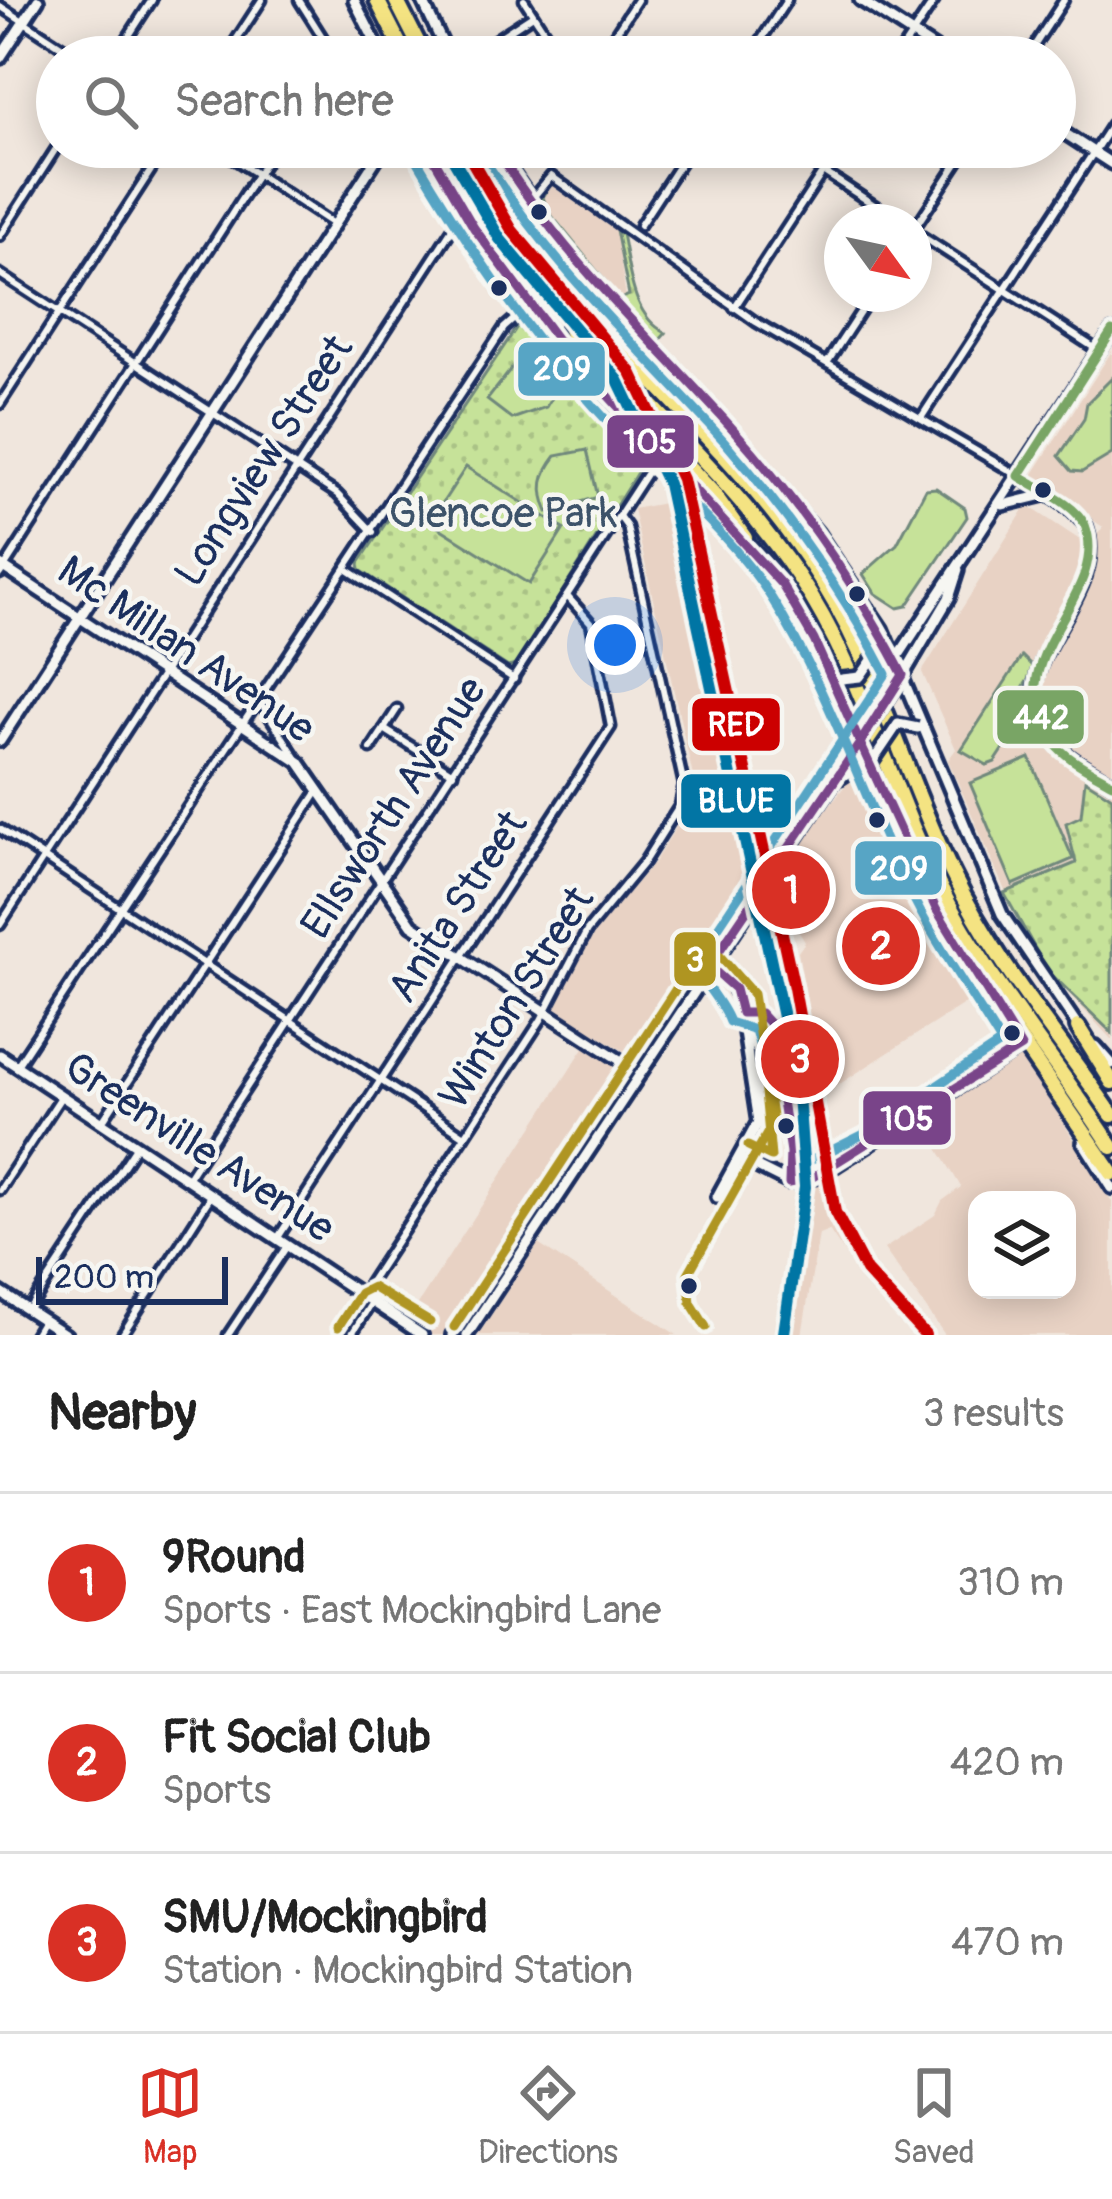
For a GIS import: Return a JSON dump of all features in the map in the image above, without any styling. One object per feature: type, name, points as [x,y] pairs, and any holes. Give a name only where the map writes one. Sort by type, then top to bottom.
[{"type":"highway","points":[[377,0],[395,36]]},
{"type":"highway","points":[[396,0],[414,36]]},
{"type":"highway","points":[[461,168],[502,238],[565,316],[740,499],[806,588],[848,664],[942,891],[990,973],[1112,1147]]},
{"type":"highway","points":[[481,168],[508,216],[558,282],[758,494],[813,567],[864,658],[944,855],[976,918],[1112,1115]]},
{"type":"highway","points":[[496,168],[538,230],[772,479]]},
{"type":"highway","points":[[565,316],[577,345],[724,505],[745,538]]},
{"type":"highway","points":[[1006,1019],[1112,1173]]},
{"type":"highway","points":[[1078,1027],[1112,1082]]},
{"type":"main road","points":[[0,58],[38,0]]},
{"type":"main road","points":[[354,0],[372,36]]},
{"type":"main road","points":[[422,0],[439,36]]},
{"type":"main road","points":[[860,0],[916,36]]},
{"type":"main road","points":[[1076,140],[1112,164]]},
{"type":"main road","points":[[0,741],[370,168]]},
{"type":"main road","points":[[439,168],[463,212],[531,306],[610,402],[745,538],[784,589],[855,723],[876,784],[933,903],[1112,1188]]},
{"type":"main road","points":[[507,168],[529,203],[817,532],[882,629],[1002,914],[1078,1027],[1112,1064]]},
{"type":"main road","points":[[634,1069],[696,958],[958,570],[1112,331]]},
{"type":"main road","points":[[1018,476],[1086,525],[1097,551],[1098,573],[1090,596],[1044,669],[1040,716],[1059,748],[1112,783]]},
{"type":"main road","points":[[998,508],[1029,495],[1050,496]]},
{"type":"main road","name":"Mc Millan Avenue","points":[[1,569],[80,616],[298,762],[407,921],[634,1069]]},
{"type":"main road","points":[[452,1335],[527,1220],[680,1011],[862,740],[949,598],[958,570]]},
{"type":"main road","points":[[882,629],[901,636],[922,621]]},
{"type":"main road","points":[[828,671],[842,679],[860,677],[881,647],[882,629]]},
{"type":"main road","points":[[872,765],[898,724],[918,728],[929,737]]},
{"type":"main road","points":[[828,790],[854,769],[876,784]]},
{"type":"main road","points":[[782,829],[795,836]]},
{"type":"main road","points":[[729,908],[741,916]]},
{"type":"main road","points":[[696,958],[729,982],[739,999],[758,1112],[756,1132],[717,1197]]},
{"type":"main road","points":[[696,986],[729,982]]},
{"type":"main road","points":[[668,1004],[680,1011]]},
{"type":"main road","points":[[741,1160],[777,1180],[800,1182],[838,1164],[1021,1047]]},
{"type":"main road","name":"Greenville Avenue","points":[[0,1055],[422,1335]]},
{"type":"main road","points":[[467,1335],[578,1154]]},
{"type":"main road","points":[[527,1220],[538,1226]]},
{"type":"main road","points":[[0,1292],[65,1335]]},
{"type":"street","points":[[129,36],[152,0]]},
{"type":"street","points":[[239,36],[262,0]]},
{"type":"street","points":[[298,0],[321,36]]},
{"type":"street","points":[[524,0],[547,36]]},
{"type":"street","points":[[614,36],[637,0]]},
{"type":"street","points":[[764,36],[787,0]]},
{"type":"street","points":[[913,34],[934,0]]},
{"type":"street","points":[[1041,36],[1064,0]]},
{"type":"street","points":[[0,6],[46,36]]},
{"type":"street","points":[[501,36],[533,15]]},
{"type":"street","points":[[921,419],[1112,124]]},
{"type":"street","points":[[0,236],[44,168]]},
{"type":"street","points":[[0,404],[152,168]]},
{"type":"street","points":[[248,168],[334,224]]},
{"type":"street","points":[[1,569],[261,168]]},
{"type":"street","points":[[640,225],[677,168]]},
{"type":"street","points":[[818,168],[873,204]]},
{"type":"street","points":[[734,308],[825,168]]},
{"type":"street","points":[[931,204],[954,168]]},
{"type":"street","points":[[529,203],[536,188],[551,176],[734,308],[1018,476]]},
{"type":"street","points":[[520,190],[536,188]]},
{"type":"street","name":"Longview Street","points":[[0,925],[463,212]]},
{"type":"street","points":[[932,242],[1099,352]]},
{"type":"street","points":[[0,274],[345,500],[373,532]]},
{"type":"street","points":[[16,1066],[504,328],[531,306]]},
{"type":"street","points":[[827,363],[860,312]]},
{"type":"street","name":"Ellsworth Avenue","points":[[187,1180],[650,468]]},
{"type":"street","name":"Winton Street","points":[[362,1295],[545,1012],[587,931],[644,862],[685,793],[627,526],[619,515]]},
{"type":"street","points":[[348,570],[514,679]]},
{"type":"street","name":"Anita Street","points":[[228,1335],[460,957],[611,727],[592,623],[567,596]]},
{"type":"street","points":[[260,700],[298,762]]},
{"type":"street","points":[[371,749],[397,709]]},
{"type":"street","points":[[385,729],[453,773]]},
{"type":"street","points":[[100,1123],[320,788]]},
{"type":"street","points":[[0,829],[465,1136]]},
{"type":"street","points":[[0,1190],[62,1097]]},
{"type":"street","points":[[28,1310],[136,1147]]},
{"type":"street","points":[[122,1335],[211,1196]]},
{"type":"street","points":[[351,1335],[372,1302]]},
{"type":"street","points":[[34,1335],[44,1320]]},
{"type":"shaded area","points":[[551,185],[616,230],[626,297],[620,299],[548,211],[543,197]]},
{"type":"shaded area","points":[[1112,351],[1112,1040],[1047,970],[1024,934],[948,760],[956,749],[922,672],[1027,505],[1089,546],[1103,527],[1031,477]]},
{"type":"shaded area","points":[[674,501],[752,863],[624,1051],[554,1008],[592,935],[653,864],[697,794],[633,509]]},
{"type":"shaded area","points":[[855,773],[867,780],[942,937],[981,993],[824,1094],[798,952],[805,942],[784,907],[769,894],[799,844]]},
{"type":"shaded area","points":[[777,906],[804,1020],[827,1161],[807,1170],[801,1160],[789,1065],[762,953],[771,950],[763,910]]},
{"type":"shaded area","points":[[585,1046],[620,1069],[447,1335],[428,1335],[407,1321]]},
{"type":"shaded area","points":[[1020,1052],[1112,1202],[1112,1335],[945,1335],[884,1249],[935,1215],[942,1201],[961,1187],[921,1120]]},
{"type":"shaded area","points":[[830,1177],[859,1256],[930,1335],[915,1335],[865,1283],[829,1230],[819,1234],[802,1335],[791,1335],[809,1191]]},
{"type":"shaded area","points":[[538,1244],[634,1307],[677,1335],[478,1335]]},
{"type":"green space","points":[[550,186],[543,197],[548,211],[620,299],[629,295],[616,230],[622,234],[639,304],[666,333],[658,342],[547,219],[535,198]]},
{"type":"green space","name":"Glencoe Park","points":[[527,312],[648,455],[516,665],[508,667],[360,570],[359,563]]},
{"type":"green space","points":[[520,358],[559,385],[546,407],[512,419],[487,400]]},
{"type":"green space","points":[[1112,378],[1112,454],[1082,472],[1072,471],[1059,456],[1084,419],[1087,403]]},
{"type":"green space","points":[[587,450],[598,497],[548,512],[542,489],[551,463],[556,456]]},
{"type":"green space","points":[[466,467],[564,529],[529,584],[430,522]]},
{"type":"green space","points":[[936,488],[965,508],[967,517],[907,606],[898,608],[875,593],[863,574],[897,544],[926,489]]},
{"type":"green space","points":[[1022,656],[1035,669],[1018,695],[1030,709],[995,762],[987,765],[961,750]]},
{"type":"green space","points":[[1030,758],[1073,859],[1013,885],[970,783]]},
{"type":"green space","points":[[1085,780],[1112,797],[1112,1033],[1047,970],[1004,893],[1076,863],[1066,823],[1081,816]]},
{"type":"green space","points":[[809,1191],[791,1335],[782,1335],[798,1199]]},
{"type":"transit line","name":"209","points":[[422,168],[477,256],[547,351],[621,435],[734,548],[772,599],[813,674],[920,911],[1001,1043],[864,1134],[802,1165],[793,1072]]},
{"type":"transit line","name":"105","points":[[439,168],[474,228],[558,341],[782,585],[814,640],[860,743]]},
{"type":"transit line","name":"BLUE","points":[[459,168],[500,239],[618,380],[668,484],[797,1082],[805,1187],[784,1333]]},
{"type":"transit line","name":"RED","points":[[476,168],[512,230],[631,372],[682,479],[794,988],[835,1212],[866,1271],[925,1335]]},
{"type":"transit line","name":"209","points":[[490,168],[565,269],[770,496],[832,582],[886,674],[695,962],[729,1022],[755,1030],[759,1044]]},
{"type":"transit line","name":"105","points":[[508,168],[576,258],[780,485],[866,609],[903,675],[860,743]]},
{"type":"transit line","name":"442","points":[[1112,331],[1019,476],[1080,517],[1089,552],[1083,578],[1044,656],[1036,683],[1038,711],[1058,747],[1112,783]]},
{"type":"transit line","name":"105","points":[[860,743],[936,909],[1021,1047],[808,1180],[789,1183],[790,1152],[770,1024],[760,1013],[741,1013],[735,989],[709,966],[860,743]]},
{"type":"transit line","name":"3","points":[[454,1327],[696,958],[709,951],[719,955],[753,994],[773,1123],[688,1274],[691,1303],[706,1327]]},
{"type":"transit line","name":"3","points":[[748,1146],[771,1157],[763,1070]]},
{"type":"transit line","name":"3","points":[[338,1327],[360,1293],[372,1287],[430,1322]]},
{"type":"place","name":"9Round","points":[[791,890]]},
{"type":"place","name":"Fit Social Club","points":[[881,946]]},
{"type":"place","name":"SMU/Mockingbird","points":[[800,1059]]}]
